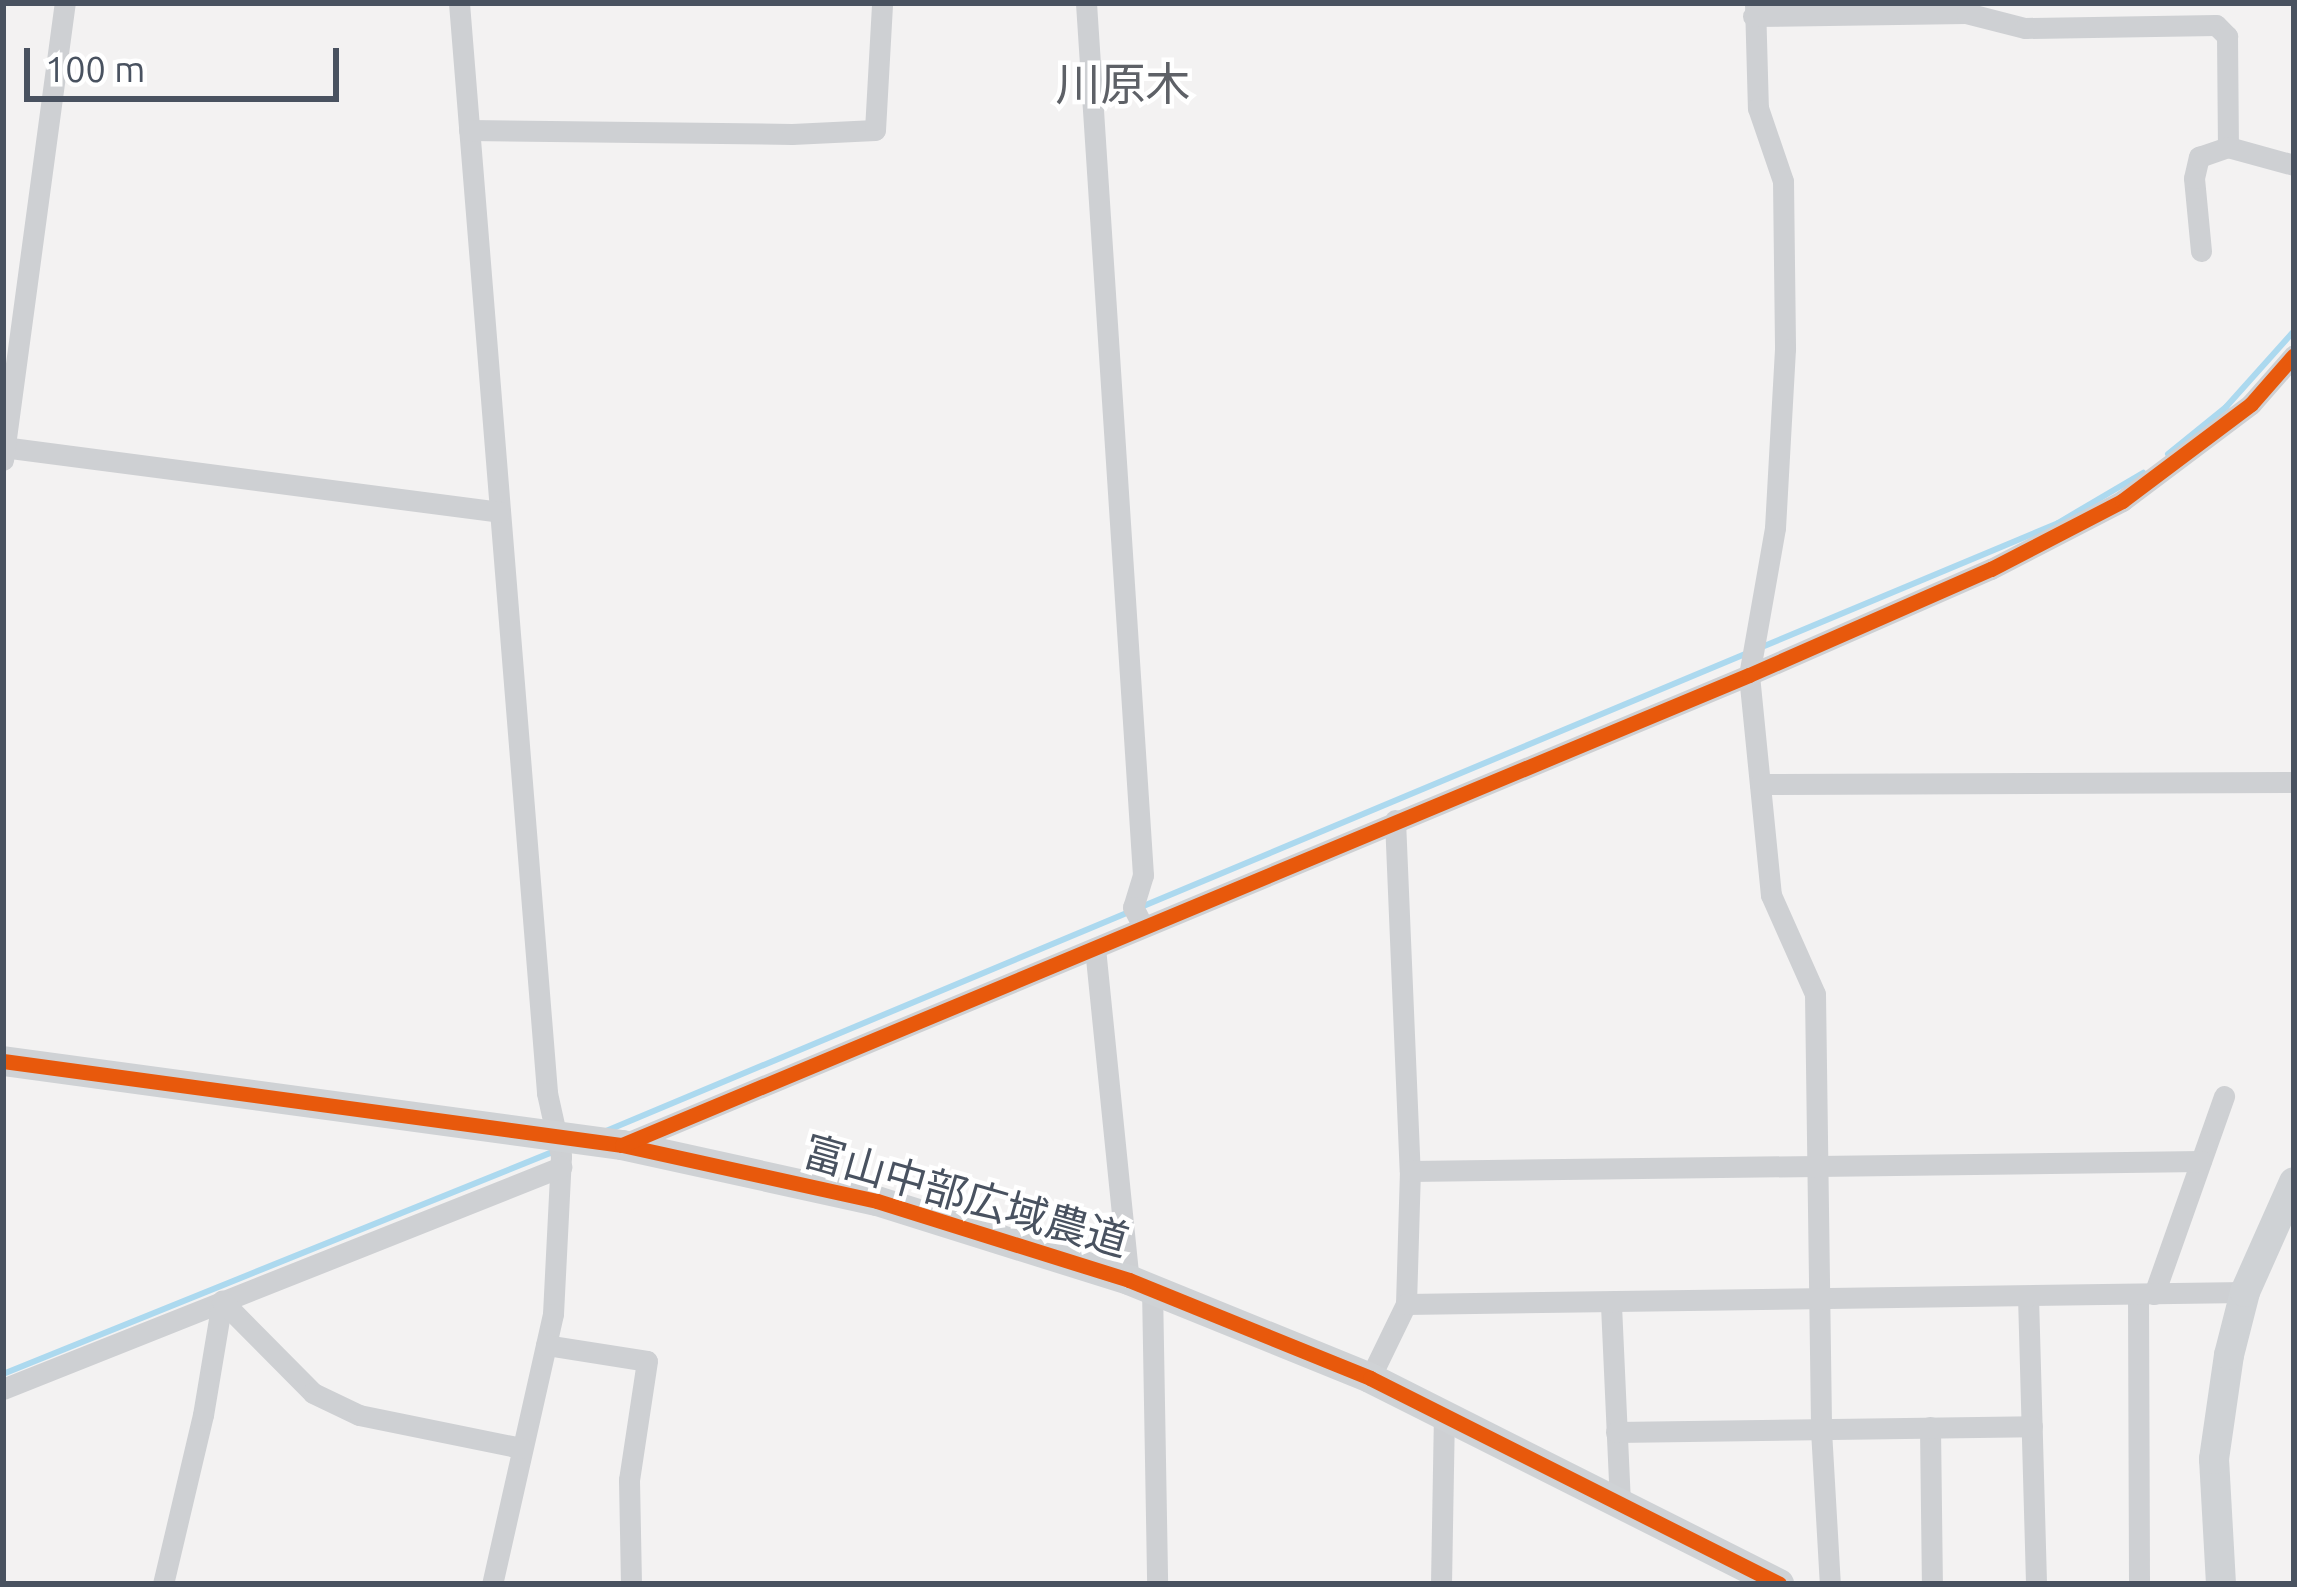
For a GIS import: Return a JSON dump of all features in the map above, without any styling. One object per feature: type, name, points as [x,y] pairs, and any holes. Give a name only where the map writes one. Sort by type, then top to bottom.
[{"type":"street","points":[[65,3],[4,452],[500,512]]},
{"type":"street","points":[[459,3],[547,1093],[560,1135],[561,1167],[554,1314],[492,1584]]},
{"type":"street","points":[[469,130],[792,134],[875,130],[882,3]]},
{"type":"street","points":[[1086,3],[1143,875],[1133,907],[1143,927]]},
{"type":"street","points":[[1830,1584],[1821,1430],[1815,994],[1771,895],[1749,675],[1774,528],[1785,349],[1783,182],[1758,108],[1754,10],[1966,13],[2026,28],[2216,25],[2228,37],[2228,147]]},
{"type":"street","points":[[2201,251],[2194,178],[2199,157],[2228,147],[2294,165]]},
{"type":"street","points":[[622,1145],[1749,675],[1991,568],[2122,501],[2251,404],[2294,355]]},
{"type":"street","points":[[1760,784],[2294,782]]},
{"type":"street","points":[[1370,1378],[1406,1304],[1410,1171],[1394,820]]},
{"type":"street","points":[[1095,948],[1140,1284],[1156,1584]]},
{"type":"street","name":"富山中部広域農道","points":[[3,1061],[560,1135],[877,1201],[1140,1284],[1370,1378],[1779,1584]]},
{"type":"street","points":[[2140,1584],[2146,1294],[2224,1096]]},
{"type":"street","points":[[1410,1171],[2201,1161]]},
{"type":"street","points":[[3,1389],[561,1167]]},
{"type":"street","points":[[2221,1584],[2214,1460],[2229,1355],[2246,1292],[2294,1181]]},
{"type":"street","points":[[1406,1304],[1611,1305],[2246,1292]]},
{"type":"street","points":[[2028,1297],[2036,1584]]},
{"type":"street","points":[[222,1301],[313,1393],[359,1415],[521,1448]]},
{"type":"street","points":[[163,1584],[203,1415],[222,1301]]},
{"type":"street","points":[[1611,1305],[1620,1504]]},
{"type":"street","points":[[546,1345],[647,1361],[629,1480],[631,1584]]},
{"type":"street","points":[[1441,1584],[1444,1415]]},
{"type":"street","points":[[1616,1432],[2032,1426]]},
{"type":"street","points":[[1930,1427],[1932,1584]]},
{"type":"waterway","points":[[2168,454],[2226,407],[2294,331]]},
{"type":"waterway","points":[[1757,649],[2058,523],[2143,473]]},
{"type":"waterway","points":[[606,1131],[1745,654]]},
{"type":"waterway","points":[[3,1374],[555,1151]]},
{"type":"cycle path","points":[[622,1145],[1749,675],[1991,569],[2122,501],[2251,404],[2294,355]]},
{"type":"cycle path","points":[[3,1061],[622,1145],[877,1201],[1129,1280],[1370,1378],[1779,1584]]},
{"type":"district","name":"川原木","points":[[1123,84]]}]
